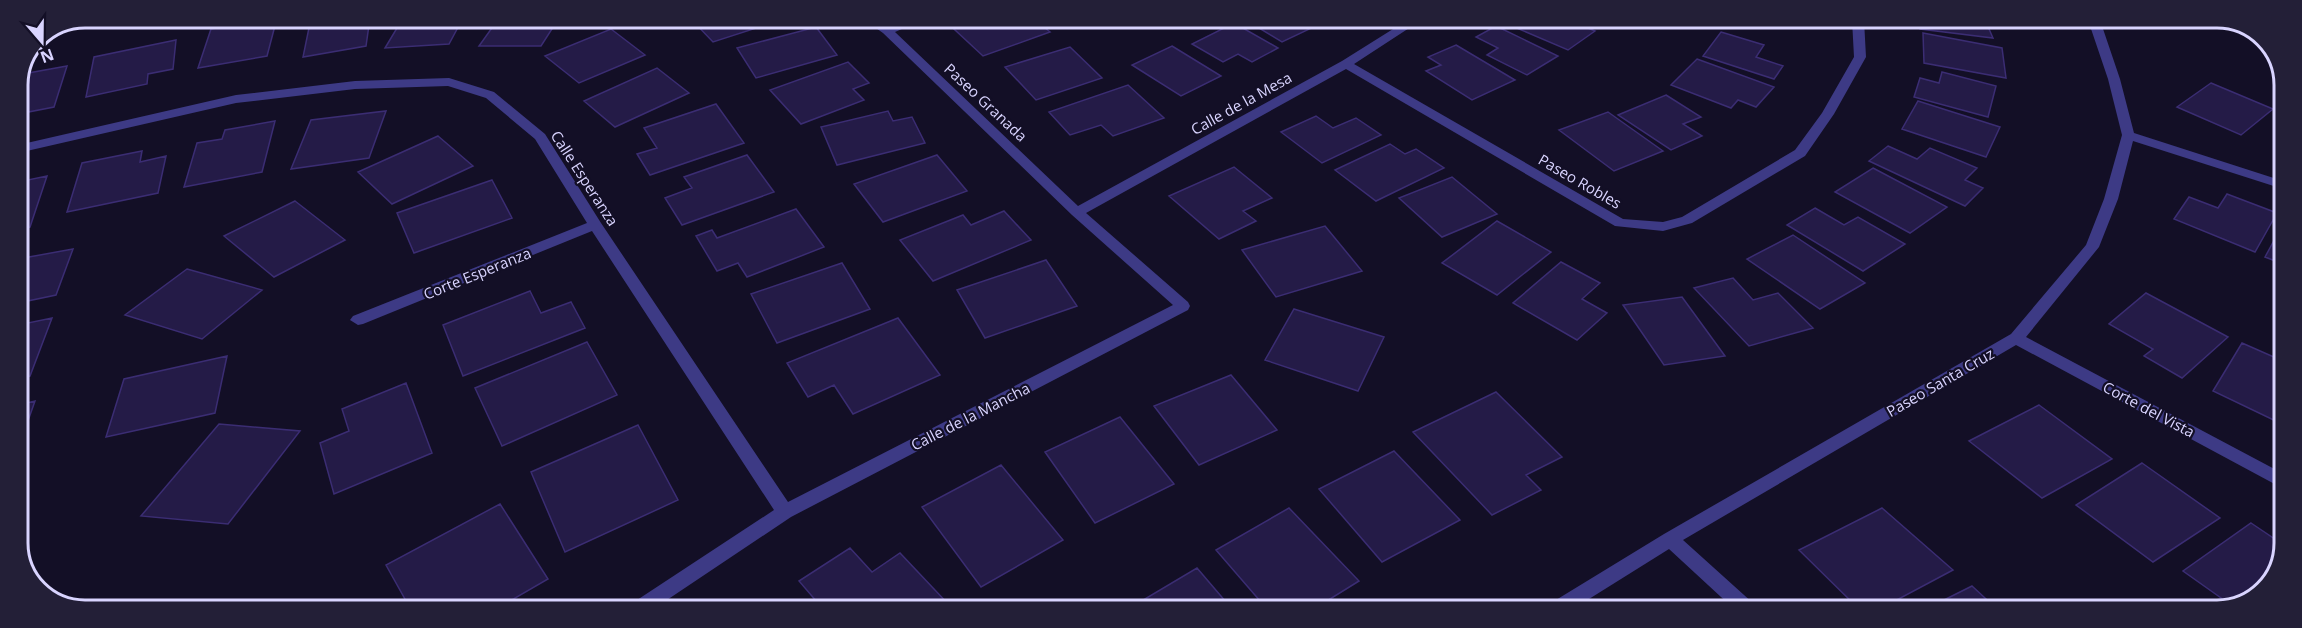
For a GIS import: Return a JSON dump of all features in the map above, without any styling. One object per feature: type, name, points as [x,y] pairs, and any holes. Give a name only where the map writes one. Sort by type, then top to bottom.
[{"type":"street","name":"Paseo Granada","points":[[882,28],[1077,212]]},
{"type":"street","points":[[887,31],[895,28]]},
{"type":"street","name":"Calle de la Mesa","points":[[1077,212],[1346,64],[1404,28]]},
{"type":"street","name":"Paseo Robles","points":[[1346,64],[1620,223],[1663,227],[1687,220],[1800,153],[1828,114],[1860,57],[1858,28]]},
{"type":"street","name":"Paseo Santa Cruz","points":[[1572,600],[1670,539],[2016,338],[2092,247],[2111,199],[2128,135],[2114,79],[2097,28]]},
{"type":"street","name":"Calle Esperanza","points":[[28,147],[236,99],[355,85],[449,82],[490,95],[540,136],[595,225],[785,512]]},
{"type":"street","points":[[2128,135],[2273,182]]},
{"type":"street","name":"Calle de la Mancha","points":[[653,600],[785,512],[1183,306],[1077,212]]},
{"type":"street","name":"Corte Esperanza","points":[[358,320],[595,225]]},
{"type":"street","name":"Corte del Vista","points":[[2016,338],[2274,477]]},
{"type":"street","points":[[1670,539],[1737,600]]},
{"type":"building","points":[[274,28],[267,56],[198,68],[211,29]]},
{"type":"building","points":[[309,28],[369,28],[366,46],[303,57]]},
{"type":"building","points":[[397,28],[458,28],[449,44],[385,48]]},
{"type":"building","points":[[492,28],[553,28],[541,46],[479,46]]},
{"type":"building","points":[[700,28],[756,28],[713,42]]},
{"type":"building","points":[[817,28],[837,55],[756,78],[737,48]]},
{"type":"building","points":[[1045,28],[1050,32],[983,56],[954,29]]},
{"type":"building","points":[[1224,28],[1243,28],[1278,48],[1252,62],[1238,54],[1223,62],[1192,44]]},
{"type":"building","points":[[1259,28],[1312,28],[1282,42]]},
{"type":"building","points":[[1492,28],[1500,28],[1558,56],[1527,75],[1487,55],[1498,48],[1476,37]]},
{"type":"building","points":[[1517,28],[1588,28],[1595,31],[1568,50]]},
{"type":"building","points":[[1989,28],[1993,38],[1920,29]]},
{"type":"building","points":[[611,29],[645,55],[579,83],[545,56]]},
{"type":"building","points":[[1721,32],[1764,45],[1756,57],[1783,66],[1774,79],[1703,56]]},
{"type":"building","points":[[1923,33],[2002,48],[2006,78],[1924,63]]},
{"type":"building","points":[[176,40],[173,69],[148,74],[147,84],[86,97],[94,57]]},
{"type":"building","points":[[1456,45],[1515,80],[1472,100],[1426,71],[1441,65],[1428,57]]},
{"type":"building","points":[[1172,46],[1221,76],[1181,96],[1132,65]]},
{"type":"building","points":[[1070,47],[1102,78],[1036,100],[1005,67]]},
{"type":"building","points":[[1697,59],[1774,87],[1756,107],[1738,100],[1731,108],[1671,85]]},
{"type":"building","points":[[848,62],[869,83],[853,89],[864,100],[801,124],[770,90]]},
{"type":"building","points":[[67,66],[54,107],[28,112],[30,73]]},
{"type":"building","points":[[657,68],[689,93],[615,127],[584,101]]},
{"type":"building","points":[[1942,72],[1996,86],[1988,117],[1914,97],[1920,78],[1939,83]]},
{"type":"building","points":[[2211,83],[2273,109],[2241,135],[2177,107]]},
{"type":"building","points":[[1128,85],[1164,118],[1113,136],[1101,125],[1070,135],[1049,112]]},
{"type":"building","points":[[1666,95],[1701,117],[1683,124],[1702,136],[1671,150],[1618,115]]},
{"type":"building","points":[[1918,101],[2000,127],[1986,157],[1902,129]]},
{"type":"building","points":[[716,104],[744,143],[650,175],[637,154],[657,148],[644,128]]},
{"type":"building","points":[[386,111],[369,158],[291,169],[311,120]]},
{"type":"building","points":[[888,111],[893,121],[912,117],[925,143],[837,165],[821,127]]},
{"type":"building","points":[[1608,112],[1663,151],[1614,171],[1559,130]]},
{"type":"building","points":[[1316,116],[1333,128],[1356,118],[1381,135],[1322,163],[1281,132]]},
{"type":"building","points":[[275,121],[262,172],[184,187],[197,143],[222,139],[225,130]]},
{"type":"building","points":[[438,136],[473,166],[392,204],[358,172]]},
{"type":"building","points":[[1390,144],[1405,154],[1416,149],[1444,168],[1376,201],[1335,170]]},
{"type":"building","points":[[1888,146],[1917,159],[1930,148],[1977,168],[1965,180],[1983,188],[1965,206],[1869,161]]},
{"type":"building","points":[[142,151],[140,162],[166,156],[158,193],[67,212],[82,163]]},
{"type":"building","points":[[747,155],[774,192],[682,225],[665,198],[692,188],[684,177]]},
{"type":"building","points":[[937,155],[967,191],[883,222],[854,184]]},
{"type":"building","points":[[1234,167],[1272,198],[1243,211],[1256,221],[1219,239],[1169,196]]},
{"type":"building","points":[[1873,168],[1947,207],[1910,233],[1835,192]]},
{"type":"building","points":[[47,176],[28,227],[28,180]]},
{"type":"building","points":[[1452,177],[1497,214],[1442,237],[1399,198]]},
{"type":"building","points":[[492,180],[512,218],[414,253],[397,213]]},
{"type":"building","points":[[2227,194],[2273,212],[2273,220],[2255,252],[2174,219],[2189,197],[2218,208]]},
{"type":"building","points":[[295,201],[345,240],[274,277],[224,236]]},
{"type":"building","points":[[1815,208],[1844,225],[1858,217],[1905,244],[1863,271],[1787,225]]},
{"type":"building","points":[[796,209],[824,247],[747,277],[738,263],[717,271],[696,236],[712,230],[717,238]]},
{"type":"building","points":[[1004,211],[1031,240],[933,281],[900,240],[963,215],[971,225]]},
{"type":"building","points":[[1497,221],[1551,252],[1497,295],[1442,263]]},
{"type":"building","points":[[1325,226],[1362,271],[1276,297],[1242,250]]},
{"type":"building","points":[[1793,235],[1865,283],[1820,309],[1747,259]]},
{"type":"building","points":[[2273,242],[2273,260],[2265,257]]},
{"type":"building","points":[[73,249],[56,295],[28,301],[28,257]]},
{"type":"building","points":[[1046,260],[1077,306],[985,338],[957,290]]},
{"type":"building","points":[[1561,262],[1600,283],[1582,299],[1607,313],[1577,340],[1513,303]]},
{"type":"building","points":[[842,263],[870,309],[777,343],[751,294]]},
{"type":"building","points":[[187,269],[262,290],[202,339],[125,315]]},
{"type":"building","points":[[1733,278],[1753,300],[1778,293],[1813,328],[1749,346],[1694,288]]},
{"type":"building","points":[[530,291],[541,313],[571,302],[585,328],[463,376],[443,325]]},
{"type":"building","points":[[2146,293],[2228,337],[2182,378],[2144,356],[2153,349],[2109,324]]},
{"type":"building","points":[[1682,297],[1725,356],[1664,365],[1623,305]]},
{"type":"building","points":[[1294,309],[1384,337],[1358,391],[1265,360]]},
{"type":"building","points":[[52,318],[29,376],[29,323]]},
{"type":"building","points":[[898,318],[940,375],[853,414],[834,385],[808,397],[787,363]]},
{"type":"building","points":[[587,342],[617,395],[502,446],[475,388]]},
{"type":"building","points":[[2242,343],[2274,357],[2274,420],[2213,391]]},
{"type":"building","points":[[227,356],[215,413],[106,437],[124,379]]},
{"type":"building","points":[[1231,375],[1277,430],[1199,465],[1154,406]]},
{"type":"building","points":[[406,383],[432,453],[334,494],[320,443],[349,431],[342,409]]},
{"type":"building","points":[[1496,392],[1562,457],[1526,475],[1541,490],[1492,515],[1413,432]]},
{"type":"building","points":[[35,401],[29,419],[29,402]]},
{"type":"building","points":[[2039,405],[2112,459],[2042,498],[1969,441]]},
{"type":"building","points":[[1120,417],[1174,484],[1095,523],[1045,452]]},
{"type":"building","points":[[219,424],[300,431],[228,524],[141,516]]},
{"type":"building","points":[[638,425],[678,500],[565,552],[531,472]]},
{"type":"building","points":[[1394,451],[1460,520],[1382,562],[1319,489]]},
{"type":"building","points":[[2142,463],[2220,518],[2153,562],[2076,505]]},
{"type":"building","points":[[1001,465],[1063,540],[981,587],[922,507]]},
{"type":"building","points":[[500,504],[548,579],[512,600],[406,600],[386,565]]},
{"type":"building","points":[[1289,508],[1359,581],[1328,600],[1259,600],[1216,550]]},
{"type":"building","points":[[1882,508],[1953,570],[1897,600],[1850,600],[1799,550]]},
{"type":"building","points":[[2251,523],[2274,539],[2272,557],[2264,574],[2242,594],[2222,599],[2183,571]]},
{"type":"building","points":[[850,548],[872,572],[900,553],[944,600],[815,600],[799,581]]},
{"type":"building","points":[[1197,568],[1224,600],[1143,600]]},
{"type":"building","points":[[1972,586],[1987,600],[1944,600]]}]
